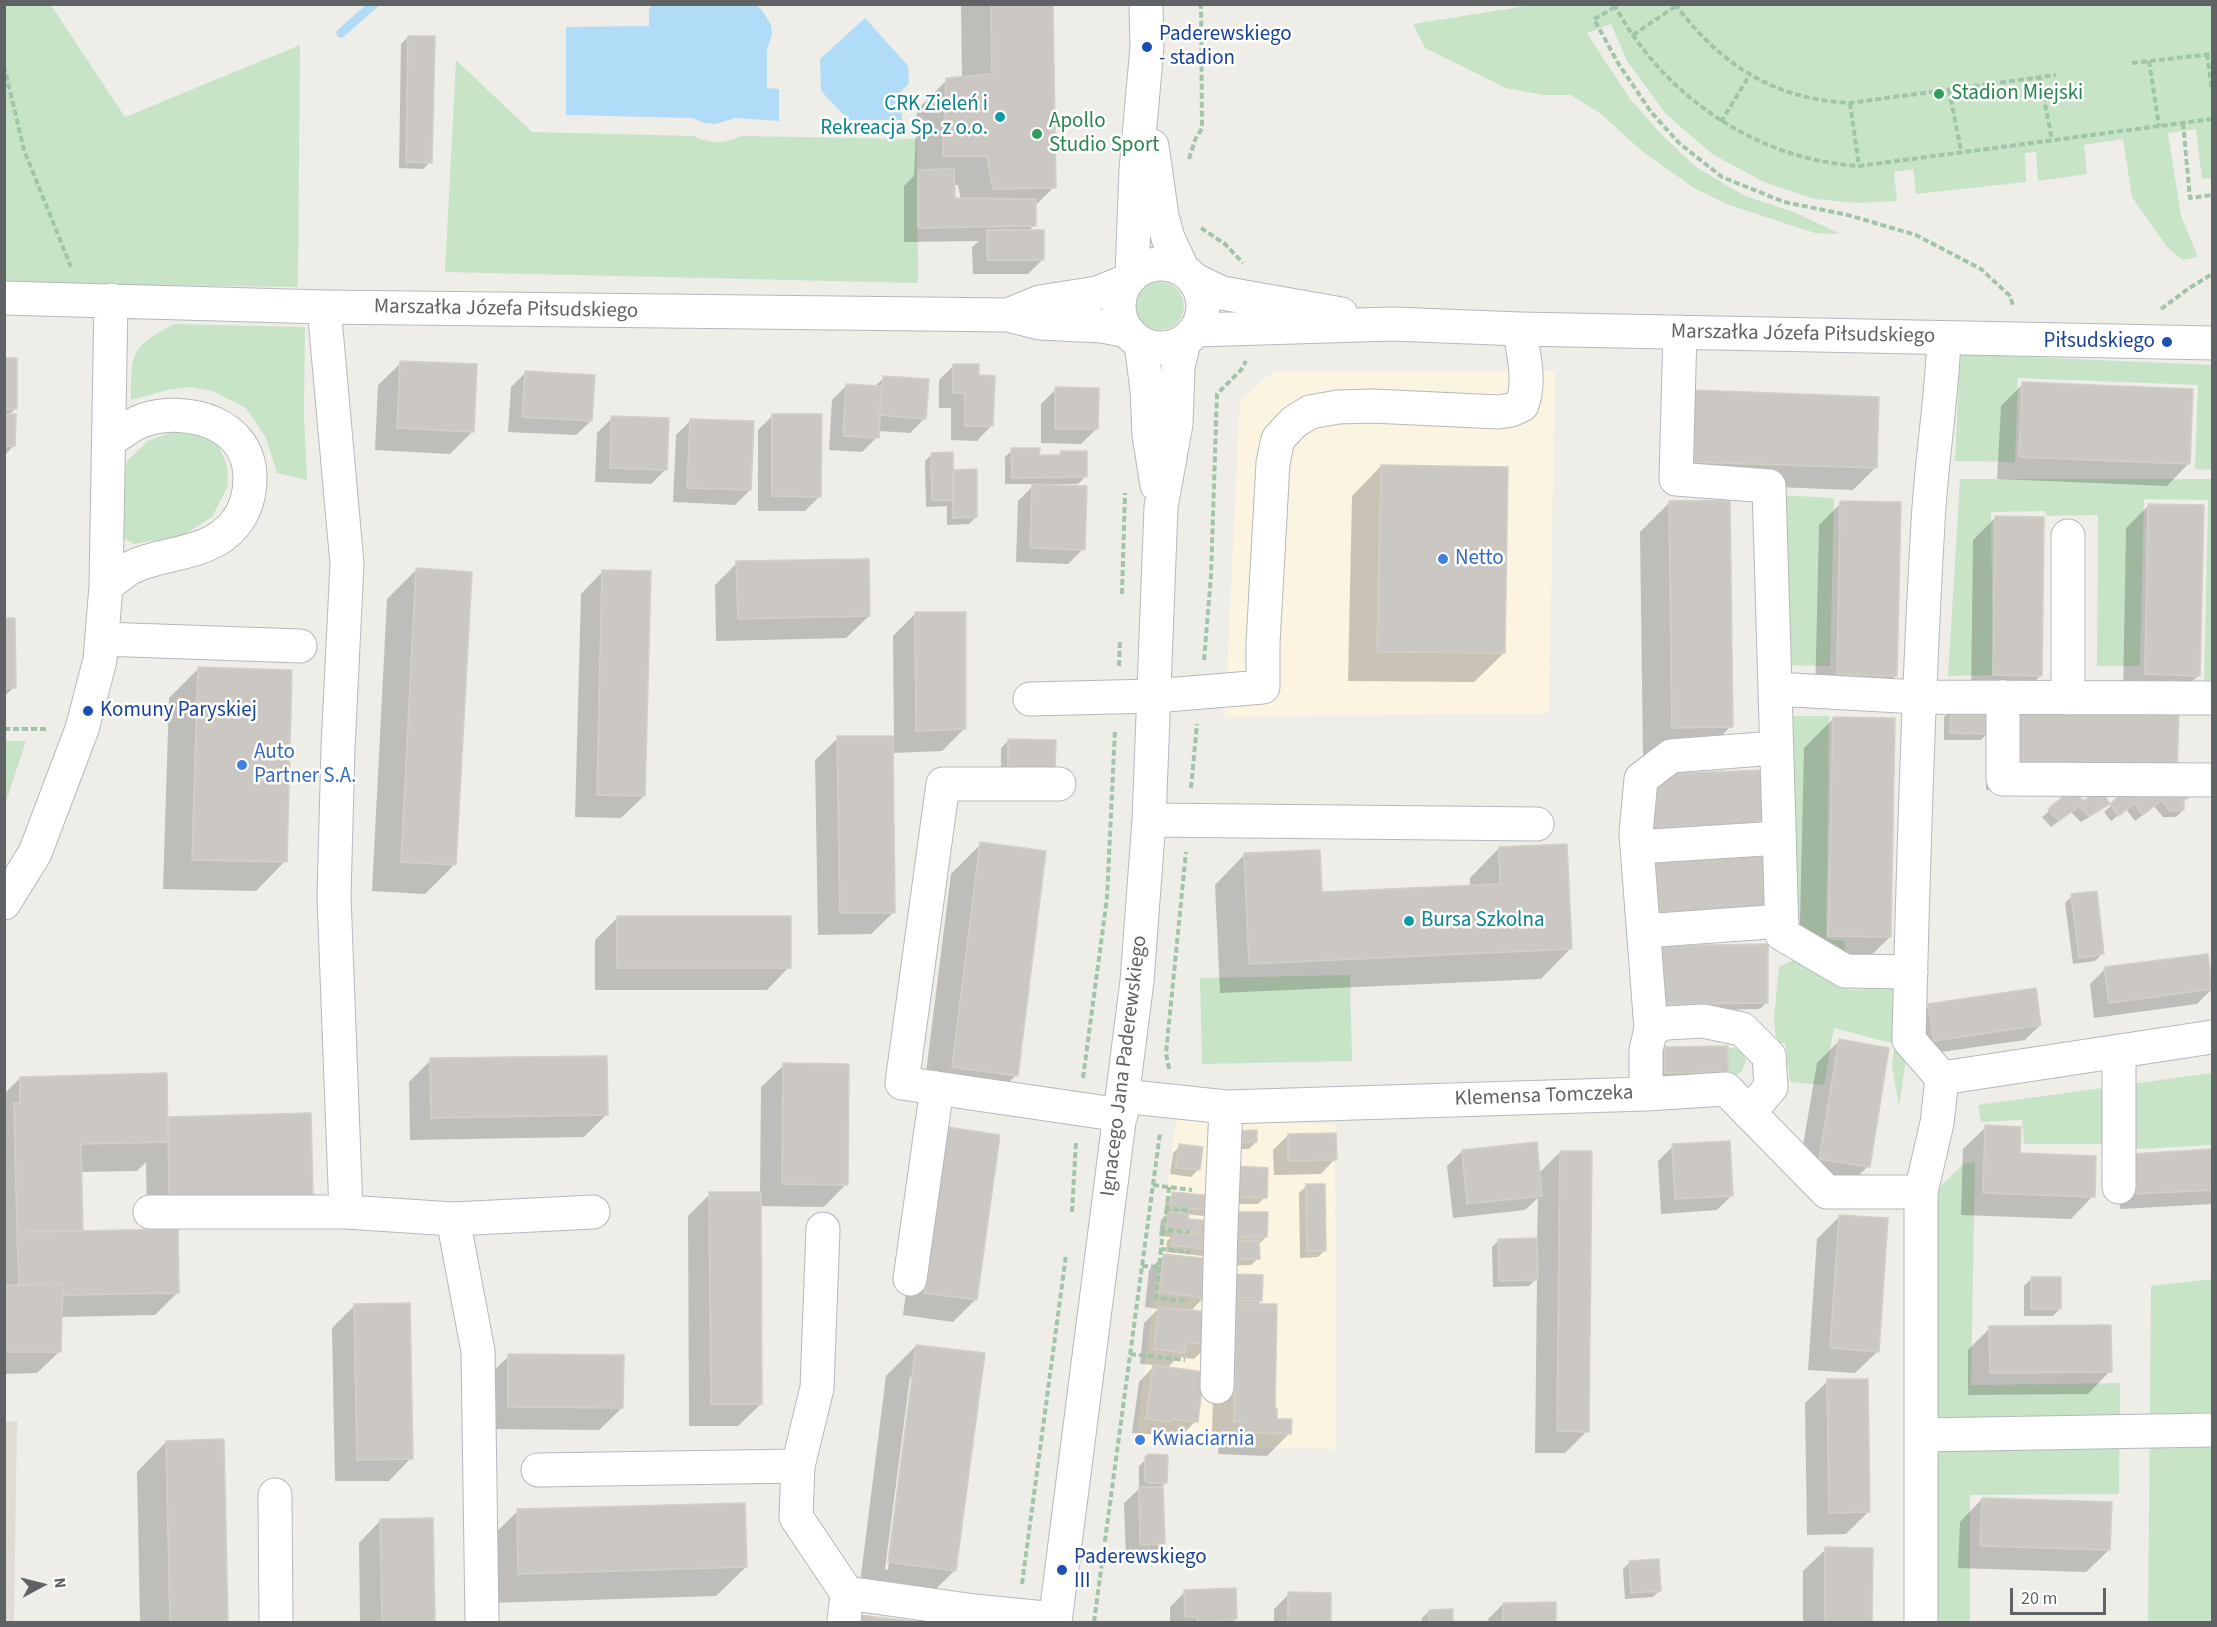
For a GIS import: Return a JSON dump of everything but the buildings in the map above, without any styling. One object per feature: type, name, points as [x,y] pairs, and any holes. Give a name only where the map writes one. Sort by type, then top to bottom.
[{"type":"street","points":[[1130,278],[1136,170],[1147,46],[1146,4]]},
{"type":"street","points":[[1144,84],[1162,216],[1168,237],[1189,274],[1200,288],[1204,305],[1203,314],[1190,336],[1178,367],[1176,424],[1161,507]]},
{"type":"street","points":[[1161,507],[1149,435],[1147,390],[1134,337],[1123,324],[1119,306],[1122,289],[1140,269],[1156,264],[1174,265],[1189,274]]},
{"type":"street","name":"Marszałka Józefa Piłsudskiego","points":[[1189,274],[1222,293],[1393,324]]},
{"type":"street","points":[[1008,315],[1040,302],[1097,293],[1130,278]]},
{"type":"street","name":"Marszałka Józefa Piłsudskiego","points":[[4,298],[324,307],[1008,315]]},
{"type":"street","points":[[4,903],[35,853],[82,729],[100,660],[106,586],[111,300]]},
{"type":"street","points":[[324,307],[347,564],[338,748],[334,897],[346,1212]]},
{"type":"street","points":[[1008,315],[1040,323],[1102,326],[1134,337],[1149,346],[1167,348],[1190,336]]},
{"type":"street","name":"Marszałka Józefa Piłsudskiego","points":[[1190,336],[1262,327],[1294,329],[1393,324],[1520,329],[2212,343]]},
{"type":"street","points":[[1030,699],[1154,696],[1263,687],[1263,643],[1273,463],[1278,439],[1294,422],[1310,412],[1338,407],[1372,406],[1498,412],[1522,405],[1527,385],[1520,329]]},
{"type":"street","points":[[1680,332],[1676,479],[1770,486],[1775,748],[1782,934],[1845,971],[1911,972]]},
{"type":"street","points":[[1921,1623],[1922,1192],[1936,1123],[1942,1078],[1909,1040],[1918,697],[1930,470],[1943,381],[1944,338]]},
{"type":"street","points":[[106,586],[132,567],[218,540],[234,525],[244,511],[250,490],[250,469],[245,450],[229,431],[209,421],[188,416],[167,416],[144,420],[109,441]]},
{"type":"street","name":"Ignacego Jana Paderewskiego","points":[[1055,1621],[1137,981],[1149,820],[1161,507]]},
{"type":"street","points":[[2068,536],[2068,698]]},
{"type":"street","points":[[102,639],[300,646]]},
{"type":"street","points":[[1775,689],[1918,697],[2212,698]]},
{"type":"street","points":[[2003,697],[2003,779],[2212,780]]},
{"type":"street","points":[[1646,1094],[1646,1050],[1651,1029],[1636,834],[1641,779],[1671,756],[1775,748]]},
{"type":"street","name":"Klemensa Tomczeka","points":[[1059,784],[943,784],[902,1083],[1078,1109],[1122,1105],[1227,1107],[1646,1094],[1726,1089],[1827,1192],[1922,1192]]},
{"type":"street","points":[[1149,820],[1537,824]]},
{"type":"street","points":[[1637,848],[1779,838]]},
{"type":"street","points":[[1644,931],[1782,921]]},
{"type":"street","points":[[1651,1029],[1666,1023],[1703,1021],[1743,1029],[1769,1056],[1771,1087],[1749,1113]]},
{"type":"street","points":[[1942,1078],[2212,1037]]},
{"type":"street","points":[[2119,1051],[2119,1187]]},
{"type":"street","points":[[910,1279],[937,1088]]},
{"type":"street","points":[[1218,1375],[1227,1107]]},
{"type":"street","points":[[150,1212],[346,1212],[453,1219],[593,1212]]},
{"type":"street","points":[[453,1219],[478,1351],[482,1623]]},
{"type":"street","points":[[823,1229],[818,1388],[798,1466],[796,1517],[845,1608],[973,1617],[1017,1616],[1055,1621]]},
{"type":"street","points":[[1921,1435],[2212,1430]]},
{"type":"street","points":[[538,1470],[798,1466]]},
{"type":"street","points":[[275,1495],[276,1623]]},
{"type":"path","points":[[1189,154],[1202,128],[1201,4]]},
{"type":"path","points":[[1633,35],[1675,5],[1712,44],[1749,76],[1776,89],[1809,98],[1850,104],[2056,75]]},
{"type":"path","points":[[2015,312],[2010,296],[1981,269],[1916,235],[1848,215],[1784,202],[1722,177],[1672,135],[1651,112],[1618,63],[1594,19],[1615,6],[1633,35],[1657,66],[1687,96],[1721,122],[1760,142],[1803,158],[1831,165],[1859,166],[2212,119]]},
{"type":"path","points":[[2132,63],[2210,54],[2212,91]]},
{"type":"path","points":[[2149,61],[2158,126]]},
{"type":"path","points":[[4,66],[24,150],[72,269]]},
{"type":"path","points":[[1721,122],[1749,76]]},
{"type":"path","points":[[2040,78],[2052,140]]},
{"type":"path","points":[[1949,90],[1961,152]]},
{"type":"path","points":[[1850,104],[1859,166]]},
{"type":"path","points":[[2183,123],[2190,198],[2212,195]]},
{"type":"path","points":[[1196,224],[1225,244],[1244,264]]},
{"type":"path","points":[[2152,316],[2212,274]]},
{"type":"path","points":[[1216,404],[1217,394],[1241,370],[1248,359]]},
{"type":"path","points":[[1122,602],[1125,485]]},
{"type":"path","points":[[1072,1215],[1078,1109],[1107,898],[1120,637]]},
{"type":"path","points":[[4,729],[82,729]]},
{"type":"path","points":[[1167,1209],[1156,1298],[1219,1305]]},
{"type":"path","points":[[1163,1230],[1221,1246]]},
{"type":"path","points":[[1161,1249],[1221,1246]]},
{"type":"path","points":[[1017,1616],[1067,1250]]},
{"type":"path","points":[[1142,1266],[1160,1267]]},
{"type":"path","points":[[1130,1354],[1218,1375]]},
{"type":"shaded area","points":[[1555,371],[1549,713],[1225,717],[1240,400],[1273,372]]},
{"type":"shaded area","points":[[1176,1120],[1335,1124],[1336,1449],[1135,1446]]},
{"type":"shaded area","points":[[17,1421],[14,1622],[5,1622],[5,1422]]},
{"type":"green space","name":"Stadion Miejski","points":[[1538,4],[2212,5],[2212,178],[2202,179],[2196,129],[2168,133],[2181,216],[2198,257],[2183,260],[2167,247],[2132,197],[2123,139],[2084,145],[2087,174],[2038,181],[2036,152],[2025,153],[2026,182],[1916,194],[1913,169],[1894,172],[1897,201],[1859,203],[1814,199],[1764,182],[1712,154],[1666,114],[1627,61],[1611,24],[1587,33],[1630,99],[1663,136],[1696,167],[1745,196],[1794,212],[1840,234],[1815,233],[1729,205],[1694,188],[1642,151],[1601,114],[1571,95],[1543,95],[1506,88],[1425,48],[1413,24]]},
{"type":"green space","points":[[5,5],[51,5],[125,117],[300,45],[298,287],[5,283]]},
{"type":"green space","points":[[456,60],[532,132],[693,136],[717,142],[741,136],[917,139],[918,283],[445,272]]},
{"type":"green space","points":[[1160,282],[1177,289],[1184,306],[1177,323],[1160,330],[1143,323],[1136,306],[1143,289]]},
{"type":"green space","points":[[174,324],[305,327],[304,415],[307,480],[277,473],[266,438],[246,408],[212,391],[190,387],[167,390],[131,400],[133,361],[136,353],[148,339]]},
{"type":"green space","points":[[1960,354],[2212,365],[2212,470],[2195,469],[2198,385],[2018,378],[2015,462],[1955,461]]},
{"type":"green space","points":[[176,431],[198,433],[218,443],[227,466],[228,486],[212,517],[182,536],[134,544],[120,536],[126,462],[149,440]]},
{"type":"green space","points":[[1960,479],[2212,479],[2212,684],[2204,684],[2208,500],[2144,499],[2140,666],[2097,666],[2098,515],[2047,516],[2045,511],[1991,512],[1993,675],[1948,676]]},
{"type":"green space","points":[[1780,495],[1834,498],[1830,666],[1782,665]]},
{"type":"green space","points":[[1783,716],[1829,716],[1826,939],[1845,941],[1844,965],[1786,929]]},
{"type":"green space","points":[[4,741],[26,741],[5,805]]},
{"type":"green space","points":[[1795,959],[1825,980],[1852,990],[1905,986],[1906,1060],[1899,1106],[1892,1066],[1895,1044],[1834,1028],[1824,1085],[1790,1082],[1785,1043],[1776,1043],[1774,1017],[1779,967]]},
{"type":"green space","points":[[1350,975],[1352,1061],[1202,1064],[1200,978]]},
{"type":"green space","points":[[1725,1047],[1742,1050],[1746,1061],[1741,1072],[1726,1081]]},
{"type":"green space","points":[[2212,1073],[2212,1145],[2103,1151],[2102,1144],[2024,1144],[2022,1120],[1981,1122],[1978,1105]]},
{"type":"green space","points":[[1975,1162],[1971,1385],[2120,1383],[2119,1494],[1970,1495],[1970,1622],[1929,1622],[1929,1198],[1963,1164]]},
{"type":"green space","points":[[2212,1279],[2212,1622],[2148,1622],[2151,1286]]},
{"type":"water","points":[[754,4],[762,10],[771,25],[772,34],[767,50],[767,88],[779,89],[779,121],[735,118],[715,124],[704,123],[693,118],[566,115],[566,27],[649,26],[649,9],[653,5]]},
{"type":"water","points":[[865,18],[908,66],[909,84],[901,91],[902,120],[849,120],[821,91],[820,59]]},
{"type":"waterway","points":[[341,33],[374,4]]},
{"type":"place","name":"Paderewskiego - stadion","points":[[1147,47]]},
{"type":"place","name":"Stadion Miejski","points":[[1939,94]]},
{"type":"place","name":"CRK Zieleń i Rekreacja Sp. z o.o.","points":[[1000,117]]},
{"type":"place","name":"Apollo Studio Sport","points":[[1037,134]]},
{"type":"place","name":"Piłsudskiego","points":[[2167,342]]},
{"type":"place","name":"Netto","points":[[1443,559]]},
{"type":"place","name":"Komuny Paryskiej","points":[[88,711]]},
{"type":"place","name":"Auto Partner S.A.","points":[[242,765]]},
{"type":"place","name":"Bursa Szkolna","points":[[1409,921]]},
{"type":"place","name":"Kwiaciarnia","points":[[1140,1440]]},
{"type":"place","name":"Paderewskiego III","points":[[1062,1570]]}]
